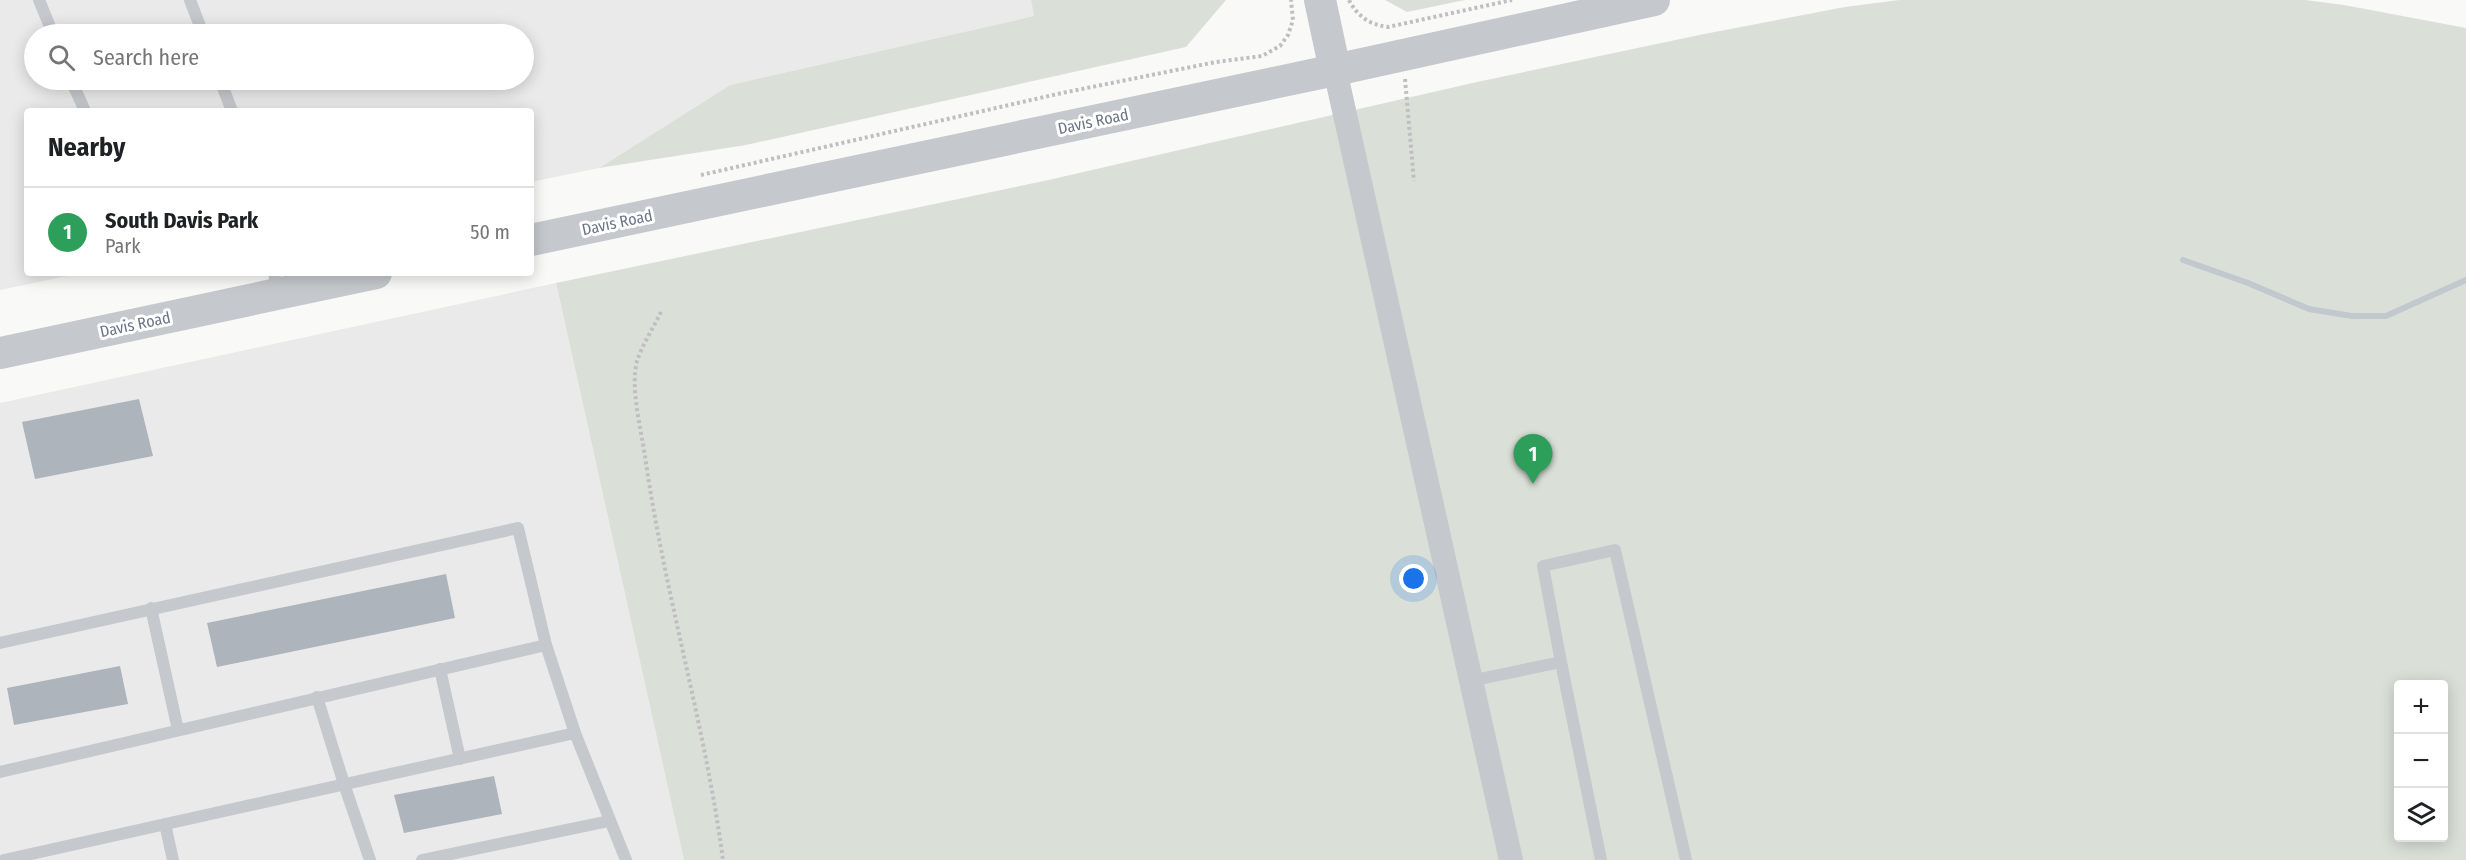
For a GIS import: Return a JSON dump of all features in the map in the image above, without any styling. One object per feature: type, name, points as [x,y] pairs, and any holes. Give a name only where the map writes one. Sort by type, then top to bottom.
[{"type":"street","points":[[1320,0],[1511,860]]},
{"type":"street","name":"Davis Road","points":[[534,239],[1654,0]]},
{"type":"street","name":"Davis Road","points":[[0,352],[276,283],[346,276]]},
{"type":"lane","points":[[39,0],[49,24]]},
{"type":"lane","points":[[190,0],[199,24]]},
{"type":"lane","points":[[76,90],[84,108]]},
{"type":"lane","points":[[223,90],[227,108]]},
{"type":"lane","points":[[0,643],[518,528],[546,645],[575,733],[626,860]]},
{"type":"lane","points":[[1601,860],[1543,566],[1615,550],[1686,860]]},
{"type":"lane","points":[[151,608],[178,730]]},
{"type":"lane","points":[[0,772],[546,645]]},
{"type":"lane","points":[[1470,681],[1561,662]]},
{"type":"lane","points":[[440,669],[460,759]]},
{"type":"lane","points":[[317,697],[370,860]]},
{"type":"lane","points":[[4,860],[575,733]]},
{"type":"lane","points":[[422,860],[609,821]]},
{"type":"lane","points":[[165,824],[173,860]]},
{"type":"path","points":[[694,177],[1074,91],[1216,62],[1262,56],[1280,46],[1292,30],[1294,13],[1291,0]]},
{"type":"path","points":[[1349,0],[1358,15],[1374,24],[1393,28],[1512,0]]},
{"type":"path","points":[[1405,78],[1414,181]]},
{"type":"path","points":[[661,312],[637,362],[636,392],[648,479],[671,602],[705,747],[723,860]]},
{"type":"shaded area","points":[[0,0],[1031,0],[1034,16],[730,85],[599,168],[534,181],[534,108],[24,108],[24,276],[68,276],[0,290]]},
{"type":"shaded area","points":[[1031,0],[1226,0],[1186,47],[746,145],[599,168],[730,85],[1034,16]]},
{"type":"shaded area","points":[[1385,0],[1465,0],[1407,12]]},
{"type":"shaded area","points":[[1899,0],[2305,0],[2466,28],[2466,860],[684,860],[556,283],[1044,181],[1477,82],[1845,7]]},
{"type":"shaded area","points":[[556,283],[684,860],[0,860],[0,403]]},
{"type":"building","points":[[139,399],[153,456],[35,479],[22,422]]},
{"type":"building","points":[[446,574],[455,618],[217,667],[207,623]]},
{"type":"building","points":[[120,666],[128,704],[14,725],[7,688]]},
{"type":"building","points":[[494,776],[502,814],[404,833],[394,795]]},
{"type":"waterway","points":[[2183,260],[2248,283],[2309,309],[2352,316],[2386,316],[2466,280]]},
{"type":"place","name":"South Davis Park","points":[[1533,484]]}]
